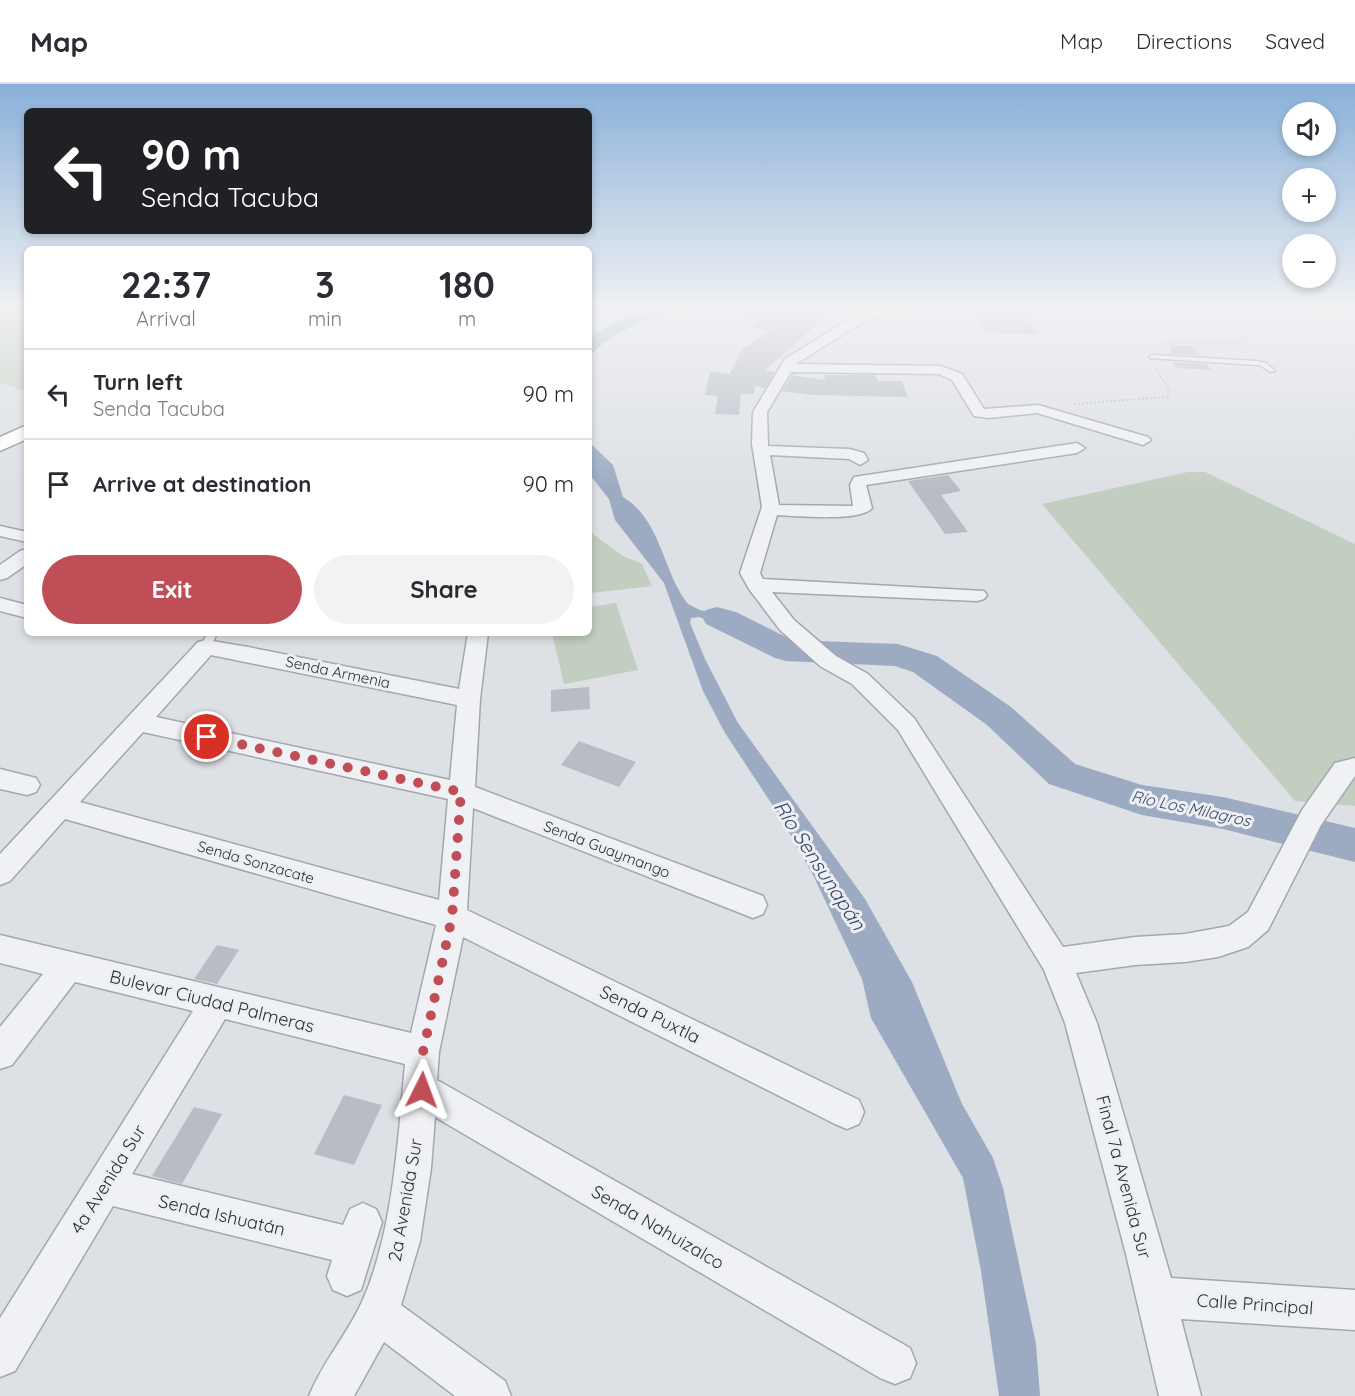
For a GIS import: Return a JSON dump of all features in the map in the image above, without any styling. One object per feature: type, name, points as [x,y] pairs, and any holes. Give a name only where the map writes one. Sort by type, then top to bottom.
[{"type":"highway","points":[[0,430],[24,418]]},
{"type":"highway","points":[[0,445],[24,432]]},
{"type":"street","points":[[977,595],[756,585],[750,573],[770,510],[761,450],[760,412],[787,368],[941,370],[957,377],[978,413],[1038,409],[1143,440]]},
{"type":"street","points":[[770,510],[854,511],[863,508],[858,485],[860,481],[1077,448]]},
{"type":"street","points":[[761,450],[849,454],[858,456],[860,460]]},
{"type":"street","points":[[0,531],[24,536]]},
{"type":"street","points":[[0,574],[24,557]]},
{"type":"street","name":"Final 7a Avenida Sur","points":[[756,585],[788,625],[828,661],[860,680],[906,724],[1056,962],[1082,1023],[1156,1297],[1180,1396]]},
{"type":"street","points":[[0,604],[24,611]]},
{"type":"street","name":"2a Avenida Sur","points":[[330,1396],[378,1313],[401,1241],[413,1168],[422,1090],[423,1052],[452,917],[469,699],[478,636]]},
{"type":"street","points":[[0,873],[209,640]]},
{"type":"street","name":"Senda Armenia","points":[[209,640],[248,654],[469,699]]},
{"type":"street","name":"Senda Guaymango","points":[[137,722],[461,792],[753,905]]},
{"type":"street","points":[[1056,962],[1135,951],[1185,948],[1218,943],[1238,937],[1258,921],[1311,818],[1344,770],[1355,767]]},
{"type":"street","points":[[0,779],[27,785]]},
{"type":"street","name":"Senda Sonzacate","points":[[60,807],[452,917]]},
{"type":"street","name":"Senda Puxtla","points":[[452,917],[848,1112]]},
{"type":"street","name":"Bulevar Ciudad Palmeras","points":[[0,949],[423,1052]]},
{"type":"street","points":[[0,1053],[68,966]]},
{"type":"street","name":"4a Avenida Sur","points":[[0,1356],[217,1002]]},
{"type":"street","name":"Senda Nahuizalco","points":[[422,1090],[895,1363]]},
{"type":"street","name":"Senda Ishuatán","points":[[104,1186],[352,1247]]},
{"type":"street","name":"Calle Principal","points":[[1156,1297],[1355,1310]]},
{"type":"street","points":[[378,1313],[490,1396]]},
{"type":"lane","points":[[1268,367],[1272,371]]},
{"type":"green space","points":[[0,367],[24,367],[24,390],[0,383]]},
{"type":"green space","points":[[1188,472],[1205,472],[1355,544],[1355,806],[1295,801],[1042,504]]},
{"type":"green space","points":[[592,533],[623,556],[642,564],[652,586],[592,593]]},
{"type":"green space","points":[[616,603],[638,670],[564,684],[553,636],[592,636],[592,607]]},
{"type":"water","name":"Río Sensunapán","points":[[592,445],[613,465],[623,497],[646,519],[672,577],[688,604],[700,610],[745,620],[762,638],[699,617],[691,618],[690,623],[705,659],[738,723],[865,899],[912,982],[962,1104],[993,1158],[1003,1188],[1036,1344],[1040,1396],[999,1396],[981,1271],[963,1178],[871,1018],[862,979],[814,877],[781,818],[725,733],[703,691],[664,583],[615,520],[609,499],[592,478]]},
{"type":"building","points":[[733,367],[768,367],[765,370],[775,372],[765,388],[755,386],[754,394],[741,394],[739,415],[715,414],[718,396],[705,395],[710,371],[730,374]]},
{"type":"building","points":[[1209,367],[1211,370],[1177,368]]},
{"type":"building","points":[[792,375],[825,380],[824,375],[875,375],[878,381],[902,381],[908,397],[812,395],[782,391]]},
{"type":"building","points":[[948,475],[961,491],[941,495],[968,532],[945,534],[908,481]]},
{"type":"building","points":[[589,687],[590,709],[551,712],[551,690]]},
{"type":"building","points":[[579,741],[636,762],[619,787],[561,765]]},
{"type":"building","points":[[217,945],[239,950],[217,984],[194,979]]},
{"type":"building","points":[[344,1095],[382,1105],[354,1165],[314,1154]]},
{"type":"building","points":[[194,1107],[222,1114],[182,1184],[152,1176]]},
{"type":"waterway","name":"Río Los Milagros","points":[[717,617],[786,650],[898,655],[925,664],[999,716],[1062,774],[1142,800],[1223,813],[1355,845]]},
{"type":"route","points":[[207,737],[461,792],[452,917],[423,1052],[422,1090]]}]
